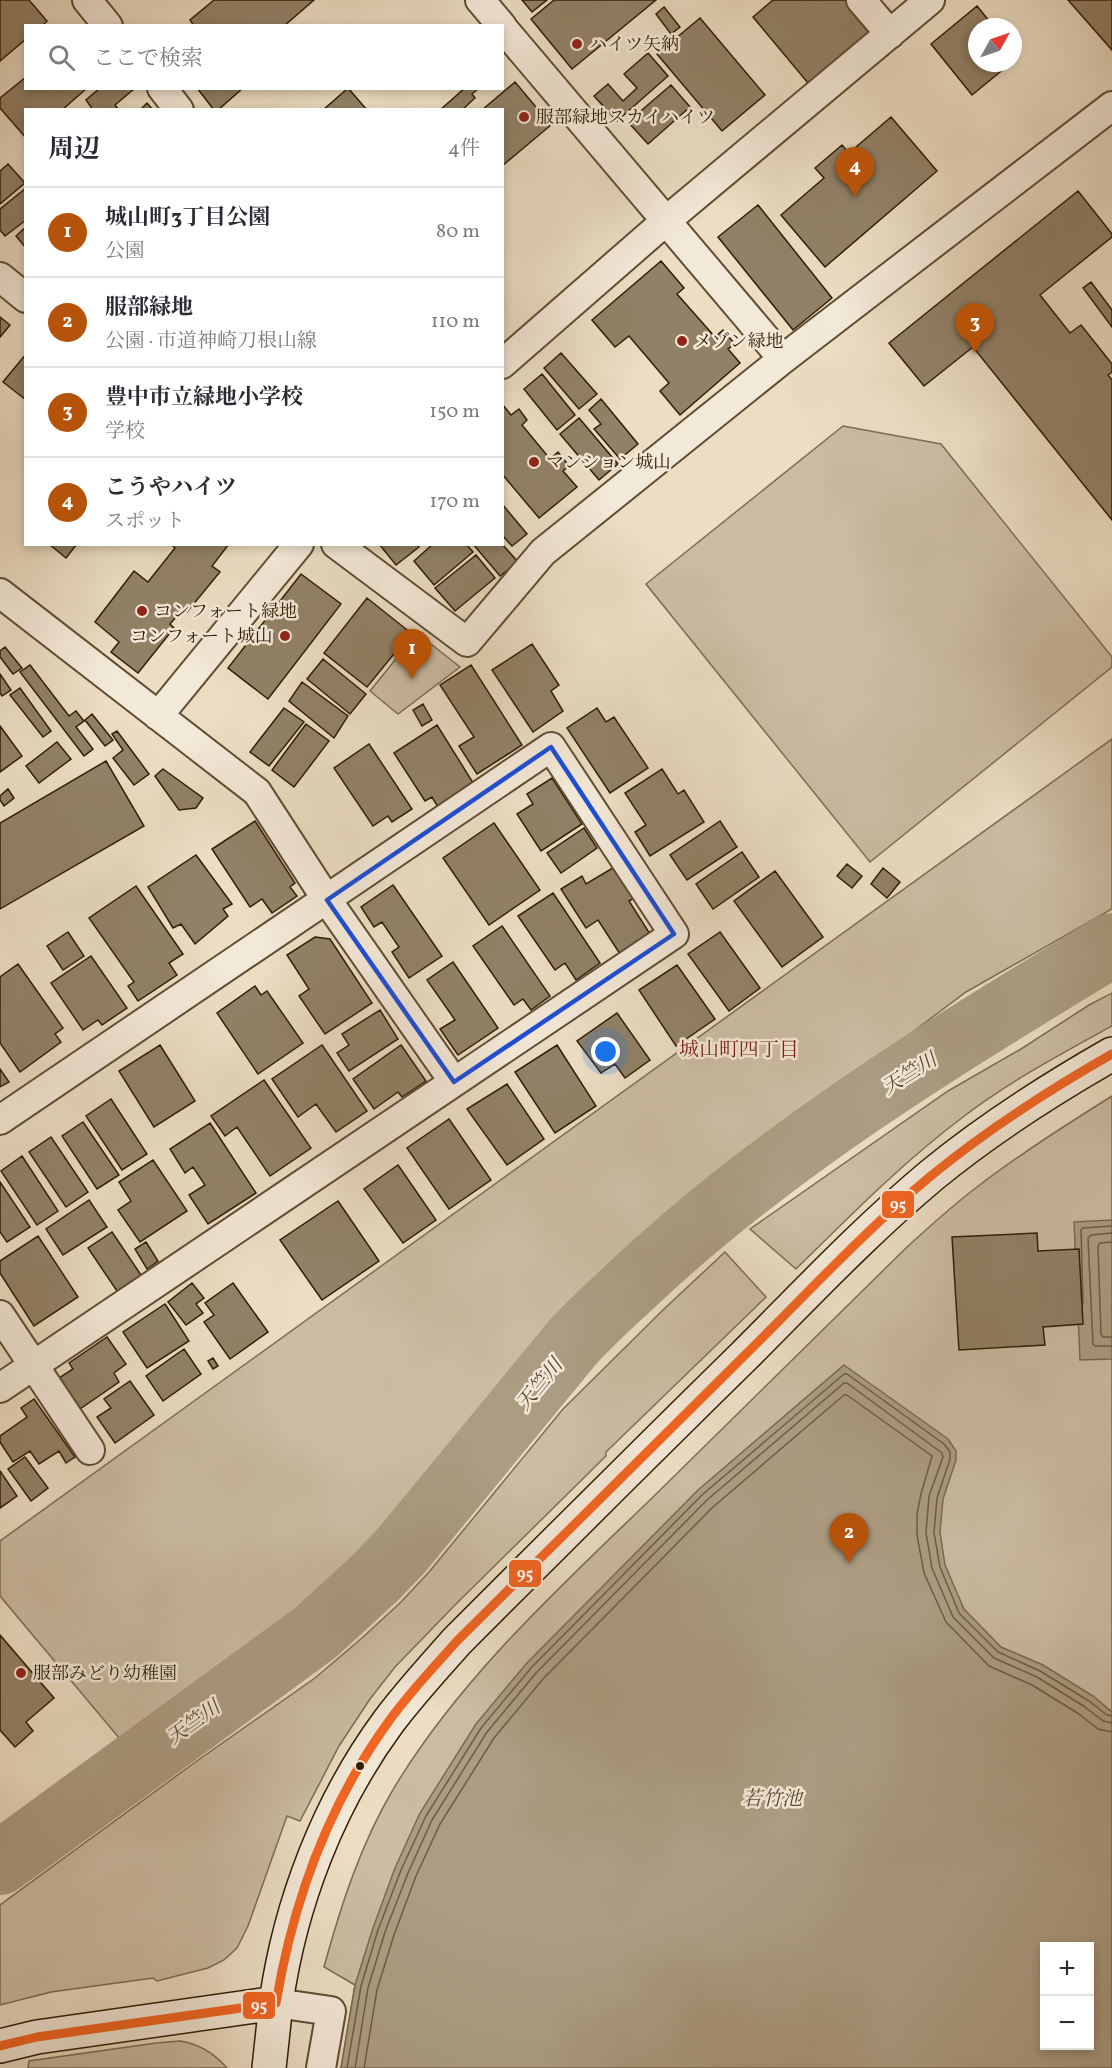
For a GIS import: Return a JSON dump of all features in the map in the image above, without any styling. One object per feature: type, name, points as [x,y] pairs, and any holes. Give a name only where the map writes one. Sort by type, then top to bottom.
[{"type":"street","points":[[87,0],[106,24]]},
{"type":"street","points":[[480,0],[500,24]]},
{"type":"street","points":[[861,0],[890,34]]},
{"type":"street","points":[[504,362],[667,220],[930,0]]},
{"type":"street","points":[[504,28],[783,359]]},
{"type":"street","points":[[164,90],[177,108]]},
{"type":"street","points":[[339,546],[467,642],[543,552],[783,359],[1112,106]]},
{"type":"street","points":[[0,277],[24,296]]},
{"type":"street","points":[[158,716],[296,546]]},
{"type":"street","points":[[0,593],[257,792],[327,900],[454,1082]]},
{"type":"street","points":[[0,1120],[551,747],[674,934],[0,1388]]},
{"type":"street","points":[[269,2068],[276,2003],[288,1941],[298,1902],[314,1859],[360,1764],[389,1720],[418,1684],[457,1641],[708,1390],[895,1208],[932,1175],[1005,1120],[1050,1090],[1112,1054]]},
{"type":"street","points":[[0,1315],[90,1450]]},
{"type":"street","points":[[0,2046],[37,2037],[276,2003],[331,2011],[321,2068]]},
{"type":"highlighted area","points":[[551,747],[674,934],[454,1082],[327,900]]},
{"type":"shaded area","points":[[843,426],[941,444],[1112,657],[1112,667],[870,862],[646,584]]},
{"type":"shaded area","points":[[417,633],[460,667],[398,714],[370,691]]},
{"type":"shaded area","points":[[1112,739],[1112,909],[966,992],[687,1201],[574,1305],[451,1456],[356,1561],[227,1671],[125,1745],[0,1596],[0,1541]]},
{"type":"shaded area","points":[[1112,993],[1112,1026],[1017,1080],[963,1117],[898,1171],[796,1269],[750,1229],[948,1091]]},
{"type":"shaded area","name":"若竹池","points":[[1112,1096],[1112,2068],[341,2068],[355,1985],[324,1967],[337,1921],[362,1852],[382,1809],[420,1748],[449,1709],[480,1671],[547,1600],[907,1247],[950,1208],[1043,1140]]},
{"type":"shaded area","points":[[725,1252],[766,1297],[606,1452],[606,1456],[395,1667],[370,1699],[339,1746],[300,1821],[287,1816],[248,1926],[237,1948],[224,1960],[208,1968],[157,1981],[153,1978],[51,1992],[0,2005],[0,1905],[315,1678],[362,1638],[429,1572],[563,1409]]},
{"type":"shaded area","points":[[180,2041],[206,2050],[227,2068],[28,2068],[29,2061]]},
{"type":"water","points":[[1112,1220],[1112,1359],[1080,1360],[1074,1222]]},
{"type":"water","name":"若竹池","points":[[844,1365],[948,1439],[956,1451],[956,1460],[943,1499],[940,1532],[945,1565],[964,1609],[1001,1647],[1043,1665],[1093,1696],[1112,1712],[1112,2068],[341,2068],[355,1985],[395,1868],[420,1813],[476,1724],[526,1664],[698,1490]]},
{"type":"building","points":[[0,0],[29,0],[47,21],[44,24],[24,24],[24,41],[0,61]]},
{"type":"building","points":[[214,0],[314,0],[286,24],[193,24],[190,20]]},
{"type":"building","points":[[522,0],[547,0],[532,12]]},
{"type":"building","name":"ハイツ矢納","points":[[554,0],[656,0],[572,69],[531,19]]},
{"type":"building","points":[[773,0],[845,0],[871,31],[808,83],[753,17]]},
{"type":"building","points":[[1068,0],[1112,0],[1112,50]]},
{"type":"building","points":[[977,6],[987,18],[968,18],[968,72],[1000,72],[972,95],[931,44]]},
{"type":"building","points":[[664,7],[680,27],[671,34],[656,14]]},
{"type":"building","points":[[700,18],[765,95],[722,131],[657,54]]},
{"type":"building","points":[[648,53],[668,76],[617,121],[594,96],[608,84],[623,101],[637,88],[624,74]]},
{"type":"building","points":[[24,79],[24,90],[85,90],[64,108],[24,108],[24,136],[0,108],[0,98]]},
{"type":"building","name":"服部緑地スカイハイツ","points":[[515,82],[551,125],[504,164],[504,108],[484,108]]},
{"type":"building","points":[[671,85],[690,107],[648,144],[628,122]]},
{"type":"building","points":[[98,90],[133,90],[115,105],[117,108],[92,108],[86,100]]},
{"type":"building","points":[[199,90],[241,90],[220,108],[212,108]]},
{"type":"building","points":[[346,90],[350,90],[365,108],[325,108]]},
{"type":"building","points":[[463,90],[477,90],[472,94],[475,98],[464,108],[442,108]]},
{"type":"building","points":[[147,103],[151,108],[142,108]]},
{"type":"building","points":[[891,117],[937,171],[825,267],[781,215],[824,178],[815,168],[842,145],[849,153]]},
{"type":"building","points":[[8,164],[24,184],[0,204],[0,171]]},
{"type":"building","points":[[24,190],[24,222],[5,236],[0,230],[0,209]]},
{"type":"building","points":[[1078,191],[1112,237],[1040,295],[1070,333],[1081,325],[1112,364],[1112,372],[1108,375],[1112,380],[1112,520],[973,347],[924,386],[889,343]]},
{"type":"building","points":[[758,205],[832,298],[793,330],[718,237]]},
{"type":"building","points":[[24,229],[24,246],[16,236]]},
{"type":"building","name":"メゾン緑地","points":[[661,261],[684,288],[677,294],[715,337],[723,330],[735,344],[728,349],[740,363],[680,415],[660,391],[669,383],[629,336],[615,347],[592,320]]},
{"type":"building","points":[[1091,282],[1112,310],[1112,327],[1083,288]]},
{"type":"building","points":[[0,317],[10,325],[0,337]]},
{"type":"building","points":[[561,353],[597,394],[579,409],[544,368]]},
{"type":"building","points":[[24,356],[24,398],[3,382]]},
{"type":"building","points":[[542,374],[575,415],[557,430],[524,389]]},
{"type":"building","points":[[601,399],[638,444],[620,459],[594,429],[601,424],[589,410]]},
{"type":"building","name":"マンション城山","points":[[504,406],[511,415],[519,409],[527,420],[522,425],[550,459],[558,452],[569,466],[563,471],[577,487],[539,518],[504,476]]},
{"type":"building","points":[[579,418],[618,464],[599,480],[560,434]]},
{"type":"building","points":[[504,506],[527,534],[512,546],[504,537]]},
{"type":"building","points":[[51,546],[75,546],[66,558]]},
{"type":"building","name":"コンフォート緑地","points":[[173,546],[227,546],[212,566],[220,572],[187,612],[183,609],[170,624],[174,628],[138,673],[111,652],[119,642],[95,622],[134,571],[148,582],[175,548]]},
{"type":"building","points":[[381,546],[419,547],[396,565]]},
{"type":"building","points":[[431,546],[468,546],[473,552],[434,585],[414,561]]},
{"type":"building","points":[[475,546],[504,546],[518,562],[500,576]]},
{"type":"building","points":[[476,555],[495,578],[455,611],[435,588]]},
{"type":"building","name":"コンフォート城山","points":[[301,574],[341,604],[268,699],[228,668]]},
{"type":"building","points":[[367,598],[411,633],[367,687],[324,653]]},
{"type":"building","points":[[532,644],[559,685],[551,691],[563,711],[533,732],[492,670]]},
{"type":"building","points":[[5,647],[22,668],[13,674],[0,657],[0,651]]},
{"type":"building","points":[[323,659],[366,694],[350,714],[307,679]]},
{"type":"building","points":[[30,665],[69,716],[76,711],[84,721],[76,727],[93,749],[84,756],[20,672]]},
{"type":"building","points":[[471,665],[522,745],[477,774],[459,746],[474,737],[440,685]]},
{"type":"building","points":[[0,674],[11,690],[2,696],[0,693]]},
{"type":"building","points":[[302,682],[348,716],[334,738],[289,701]]},
{"type":"building","points":[[20,688],[51,731],[43,737],[10,695]]},
{"type":"building","points":[[423,704],[432,720],[422,726],[413,710]]},
{"type":"building","points":[[284,708],[304,722],[269,766],[250,752]]},
{"type":"building","points":[[597,708],[606,722],[614,717],[648,768],[610,793],[567,728]]},
{"type":"building","points":[[92,714],[113,740],[105,746],[85,720]]},
{"type":"building","points":[[306,724],[329,741],[294,787],[272,770]]},
{"type":"building","points":[[437,725],[475,786],[439,809],[432,797],[425,801],[394,753]]},
{"type":"building","points":[[0,726],[22,756],[0,772]]},
{"type":"building","points":[[117,731],[149,774],[134,785],[113,758],[123,750],[112,734]]},
{"type":"building","points":[[57,742],[71,759],[39,783],[26,766]]},
{"type":"building","points":[[369,744],[412,809],[392,822],[388,816],[373,826],[334,768]]},
{"type":"building","points":[[106,761],[144,826],[0,909],[0,823]]},
{"type":"building","points":[[163,769],[203,798],[196,808],[179,810],[155,776]]},
{"type":"building","points":[[662,769],[678,794],[684,790],[704,822],[650,856],[635,832],[646,825],[625,793]]},
{"type":"building","points":[[552,778],[582,824],[541,851],[517,814],[533,804],[527,794]]},
{"type":"building","points":[[8,789],[14,798],[4,806],[0,796]]},
{"type":"building","points":[[255,821],[295,883],[290,887],[297,896],[272,913],[262,899],[250,907],[212,849]]},
{"type":"building","points":[[720,821],[737,847],[687,880],[670,855]]},
{"type":"building","points":[[494,823],[540,890],[489,925],[443,858]]},
{"type":"building","points":[[584,828],[597,848],[561,873],[547,853]]},
{"type":"building","points":[[742,852],[759,877],[713,909],[696,884]]},
{"type":"building","points":[[196,855],[232,904],[223,909],[228,916],[195,944],[181,924],[173,928],[148,887]]},
{"type":"building","points":[[847,864],[862,876],[852,888],[837,876]]},
{"type":"building","points":[[616,866],[636,897],[629,901],[650,934],[620,954],[598,920],[586,928],[561,889],[582,876],[586,884]]},
{"type":"building","points":[[883,868],[900,882],[887,898],[871,884]]},
{"type":"building","points":[[775,871],[823,937],[782,967],[734,901]]},
{"type":"building","points":[[393,885],[442,956],[409,978],[392,952],[399,947],[382,922],[374,927],[361,907]]},
{"type":"building","points":[[136,886],[183,954],[169,963],[177,975],[138,1001],[128,986],[134,982],[89,918]]},
{"type":"building","points":[[553,893],[600,963],[576,980],[565,963],[555,970],[518,916]]},
{"type":"building","points":[[502,926],[550,996],[531,1010],[523,999],[514,1005],[473,946]]},
{"type":"building","points":[[68,932],[84,956],[63,970],[47,946]]},
{"type":"building","points":[[720,932],[760,988],[729,1011],[688,954]]},
{"type":"building","points":[[315,937],[330,939],[372,1003],[325,1034],[299,996],[309,989],[287,955]]},
{"type":"building","points":[[91,956],[127,1008],[102,1025],[98,1020],[83,1030],[51,983]]},
{"type":"building","points":[[453,962],[498,1028],[458,1055],[440,1029],[455,1020],[427,980]]},
{"type":"building","points":[[18,964],[63,1028],[55,1034],[61,1042],[20,1072],[0,1043],[0,977]]},
{"type":"building","points":[[677,965],[715,1019],[676,1046],[639,990]]},
{"type":"building","points":[[255,986],[261,995],[267,991],[303,1043],[258,1074],[217,1013]]},
{"type":"building","points":[[380,1010],[398,1039],[349,1071],[337,1053],[349,1045],[342,1034]]},
{"type":"building","points":[[617,1013],[650,1060],[625,1078],[615,1064],[601,1073],[577,1041]]},
{"type":"building","points":[[160,1045],[195,1101],[154,1127],[119,1071]]},
{"type":"building","points":[[322,1045],[367,1111],[336,1132],[316,1104],[298,1117],[272,1079]]},
{"type":"building","points":[[401,1045],[426,1081],[402,1097],[398,1092],[374,1109],[353,1079]]},
{"type":"building","points":[[557,1045],[596,1106],[555,1133],[515,1072]]},
{"type":"building","points":[[0,1069],[9,1082],[0,1087]]},
{"type":"building","points":[[264,1080],[311,1148],[270,1176],[237,1127],[225,1136],[211,1116]]},
{"type":"building","points":[[507,1084],[544,1139],[507,1165],[467,1109]]},
{"type":"building","points":[[111,1099],[147,1154],[122,1170],[86,1116]]},
{"type":"building","points":[[449,1119],[491,1180],[449,1209],[407,1148]]},
{"type":"building","points":[[83,1122],[119,1175],[97,1189],[62,1136]]},
{"type":"building","points":[[210,1123],[256,1193],[208,1224],[189,1195],[205,1185],[193,1167],[185,1173],[170,1149]]},
{"type":"building","points":[[51,1137],[88,1192],[66,1207],[29,1152]]},
{"type":"building","points":[[22,1156],[58,1211],[37,1225],[1,1171]]},
{"type":"building","points":[[153,1160],[187,1211],[140,1242],[118,1210],[131,1201],[119,1182]]},
{"type":"building","points":[[398,1165],[436,1220],[403,1243],[364,1189]]},
{"type":"building","points":[[0,1182],[30,1227],[7,1242],[0,1232]]},
{"type":"building","points":[[89,1200],[107,1227],[63,1255],[46,1229]]},
{"type":"building","points":[[338,1201],[379,1261],[322,1300],[280,1240]]},
{"type":"building","points":[[112,1232],[141,1275],[117,1291],[88,1248]]},
{"type":"building","points":[[1037,1233],[1038,1251],[1079,1249],[1083,1324],[1043,1327],[1045,1345],[959,1350],[952,1237]]},
{"type":"building","points":[[38,1236],[78,1297],[34,1326],[0,1273],[0,1261]]},
{"type":"building","points":[[146,1242],[158,1261],[147,1269],[135,1249]]},
{"type":"building","points":[[192,1283],[204,1298],[196,1304],[203,1313],[186,1325],[168,1302]]},
{"type":"building","points":[[233,1283],[268,1332],[230,1359],[204,1322],[214,1315],[205,1303]]},
{"type":"building","points":[[165,1304],[189,1341],[147,1368],[123,1332]]},
{"type":"building","points":[[107,1337],[126,1364],[114,1373],[119,1382],[80,1409],[59,1378],[73,1369],[69,1363]]},
{"type":"building","points":[[184,1349],[201,1374],[163,1401],[146,1376]]},
{"type":"building","points":[[213,1358],[218,1366],[213,1369],[208,1361]]},
{"type":"building","points":[[130,1381],[154,1415],[115,1443],[97,1417],[111,1408],[104,1399]]},
{"type":"building","points":[[34,1399],[75,1457],[66,1463],[59,1451],[39,1464],[30,1451],[13,1462],[0,1442],[0,1436],[27,1417],[21,1408]]},
{"type":"building","points":[[25,1457],[48,1488],[31,1501],[8,1469]]},
{"type":"building","points":[[0,1471],[17,1496],[0,1508]]},
{"type":"building","points":[[0,1635],[54,1698],[26,1722],[33,1731],[15,1747],[0,1730]]},
{"type":"waterway","name":"天竺川","points":[[0,1863],[315,1633],[401,1551],[573,1342],[693,1230],[807,1141],[866,1100],[988,1021],[1112,945]]},
{"type":"transit line","name":"95","points":[[0,2046],[37,2037],[276,2003],[283,1965],[303,1891],[331,1820],[367,1753],[422,1680],[457,1641],[882,1218],[932,1175],[997,1126],[1112,1054]]},
{"type":"place","name":"ハイツ矢納","points":[[577,44]]},
{"type":"place","name":"服部緑地スカイハイツ","points":[[524,117]]},
{"type":"place","name":"こうやハイツ","points":[[855,197]]},
{"type":"place","name":"メゾン緑地","points":[[682,341]]},
{"type":"place","name":"豊中市立緑地小学校","points":[[975,353]]},
{"type":"place","name":"マンション城山","points":[[534,462]]},
{"type":"place","name":"コンフォート緑地","points":[[142,611]]},
{"type":"place","name":"コンフォート城山","points":[[285,636]]},
{"type":"place","name":"城山町3丁目公園","points":[[412,679]]},
{"type":"place","name":"服部緑地","points":[[849,1563]]},
{"type":"place","name":"服部みどり幼稚園","points":[[21,1673]]},
{"type":"district","name":"城山町四丁目","points":[[739,1049]]}]
